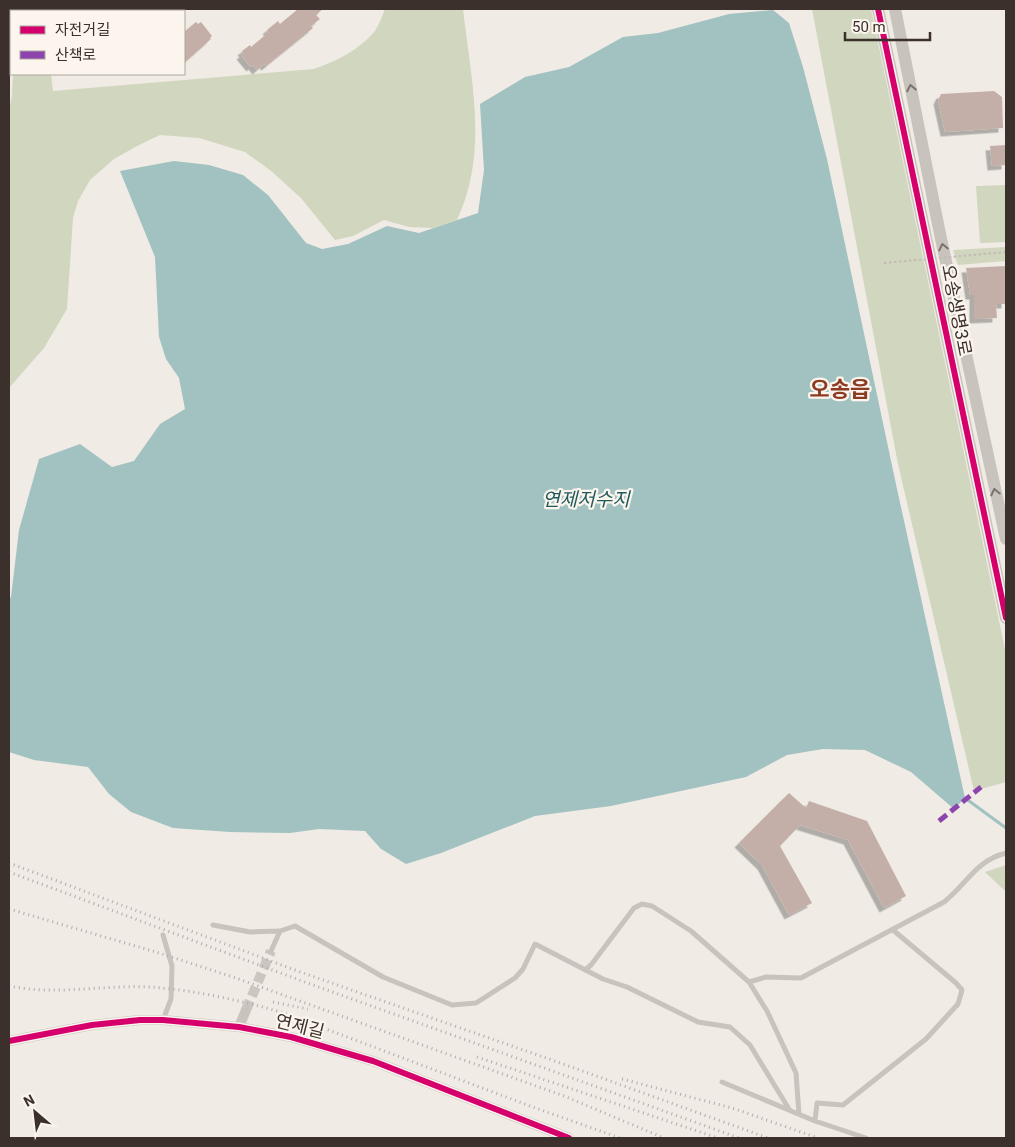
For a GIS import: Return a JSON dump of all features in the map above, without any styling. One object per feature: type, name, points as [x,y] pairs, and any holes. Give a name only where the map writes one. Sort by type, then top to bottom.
[{"type":"street","name":"오송생명3로","points":[[878,9],[1006,618]]},
{"type":"street","name":"오송생명3로","points":[[895,9],[942,244],[1006,539]]},
{"type":"street","points":[[239,1027],[246,1010]]},
{"type":"street","name":"연제길","points":[[9,1041],[92,1025],[140,1020],[163,1020],[239,1027],[290,1037],[373,1061],[569,1138]]},
{"type":"lane","points":[[749,982],[766,977],[801,978],[944,902],[958,892],[976,868],[986,860],[1006,853]]},
{"type":"lane","points":[[584,970],[591,966],[634,908],[642,904],[652,906],[691,931],[749,982],[767,1011],[796,1073],[799,1114]]},
{"type":"lane","points":[[212,925],[250,932],[280,931],[295,926],[383,977],[452,1005],[476,1003],[515,978],[524,969],[535,944],[584,970],[627,987],[698,1022],[730,1027],[750,1045],[789,1109]]},
{"type":"lane","points":[[815,1121],[817,1103],[843,1105],[926,1039],[958,1004],[962,990],[956,983],[893,930]]},
{"type":"lane","points":[[271,952],[280,931]]},
{"type":"lane","points":[[163,935],[172,966],[171,999],[163,1020]]},
{"type":"lane","points":[[722,1082],[815,1121],[866,1138]]},
{"type":"path","points":[[884,263],[1006,252]]},
{"type":"green space","points":[[385,9],[463,9],[473,89],[475,142],[473,168],[467,194],[457,220],[433,228],[409,227],[384,220],[353,236],[335,240],[301,198],[270,170],[245,152],[199,138],[160,135],[114,159],[90,180],[78,201],[73,218],[67,309],[44,348],[9,388],[9,109],[13,75],[51,75],[53,91],[314,69],[355,49],[369,38],[379,23]]},
{"type":"green space","points":[[812,9],[871,9],[1006,654],[1006,782],[974,791],[898,464]]},
{"type":"green space","points":[[1006,185],[1006,242],[980,243],[976,186]]},
{"type":"green space","points":[[1006,247],[1006,261],[958,265],[953,250]]},
{"type":"green space","points":[[1006,865],[1006,892],[985,872]]},
{"type":"water","name":"연제저수지","points":[[773,10],[789,23],[803,67],[827,159],[965,798],[954,809],[911,772],[865,750],[823,749],[787,755],[746,777],[611,806],[535,816],[441,853],[406,864],[381,849],[365,831],[319,829],[290,833],[230,832],[173,828],[131,812],[109,794],[88,767],[34,760],[9,752],[9,599],[11,597],[19,530],[39,459],[80,444],[112,467],[134,461],[160,424],[185,409],[179,378],[166,359],[159,337],[155,257],[120,171],[174,161],[209,165],[243,175],[268,195],[306,243],[322,249],[348,244],[387,226],[419,233],[478,213],[484,170],[480,104],[525,77],[569,67],[623,37],[658,33],[729,14]]},
{"type":"building","points":[[298,9],[323,9],[316,15],[320,19],[311,26],[313,28],[266,66],[264,64],[257,70],[253,65],[251,67],[241,55],[244,53],[242,51],[250,45],[251,47],[269,32],[267,30],[278,21],[280,24]]},
{"type":"building","points":[[196,22],[198,24],[201,22],[212,36],[185,62],[185,31]]},
{"type":"building","points":[[994,91],[1002,97],[1003,128],[945,132],[938,100],[941,94]]},
{"type":"building","points":[[1006,145],[1006,165],[992,166],[990,146]]},
{"type":"building","points":[[1006,266],[1006,304],[996,304],[997,318],[974,319],[974,295],[970,295],[966,268]]},
{"type":"building","points":[[789,793],[806,808],[809,801],[867,821],[906,896],[884,908],[848,840],[800,825],[780,846],[812,903],[789,915],[762,865],[739,843]]},
{"type":"waterway","points":[[965,798],[1006,828]]},
{"type":"tunnel","points":[[246,1010],[271,951]]},
{"type":"railway","points":[[9,863],[303,973],[768,1138]]},
{"type":"railway","points":[[9,872],[302,981],[739,1138]]},
{"type":"railway","points":[[9,909],[156,952],[233,977],[564,1096],[664,1138]]},
{"type":"railway","points":[[9,986],[47,990],[124,987],[166,988],[249,1003],[281,1012],[620,1138]]},
{"type":"railway","points":[[273,1002],[308,1009]]},
{"type":"railway","points":[[477,1057],[718,1138]]},
{"type":"railway","points":[[622,1079],[732,1108],[818,1138]]},
{"type":"marked path","points":[[939,821],[981,787]]},
{"type":"cycle path","points":[[878,9],[1006,618]]},
{"type":"cycle path","points":[[9,1041],[92,1025],[140,1020],[163,1020],[239,1027],[291,1037],[373,1061],[569,1138]]},
{"type":"district","name":"오송읍","points":[[840,389]]}]
